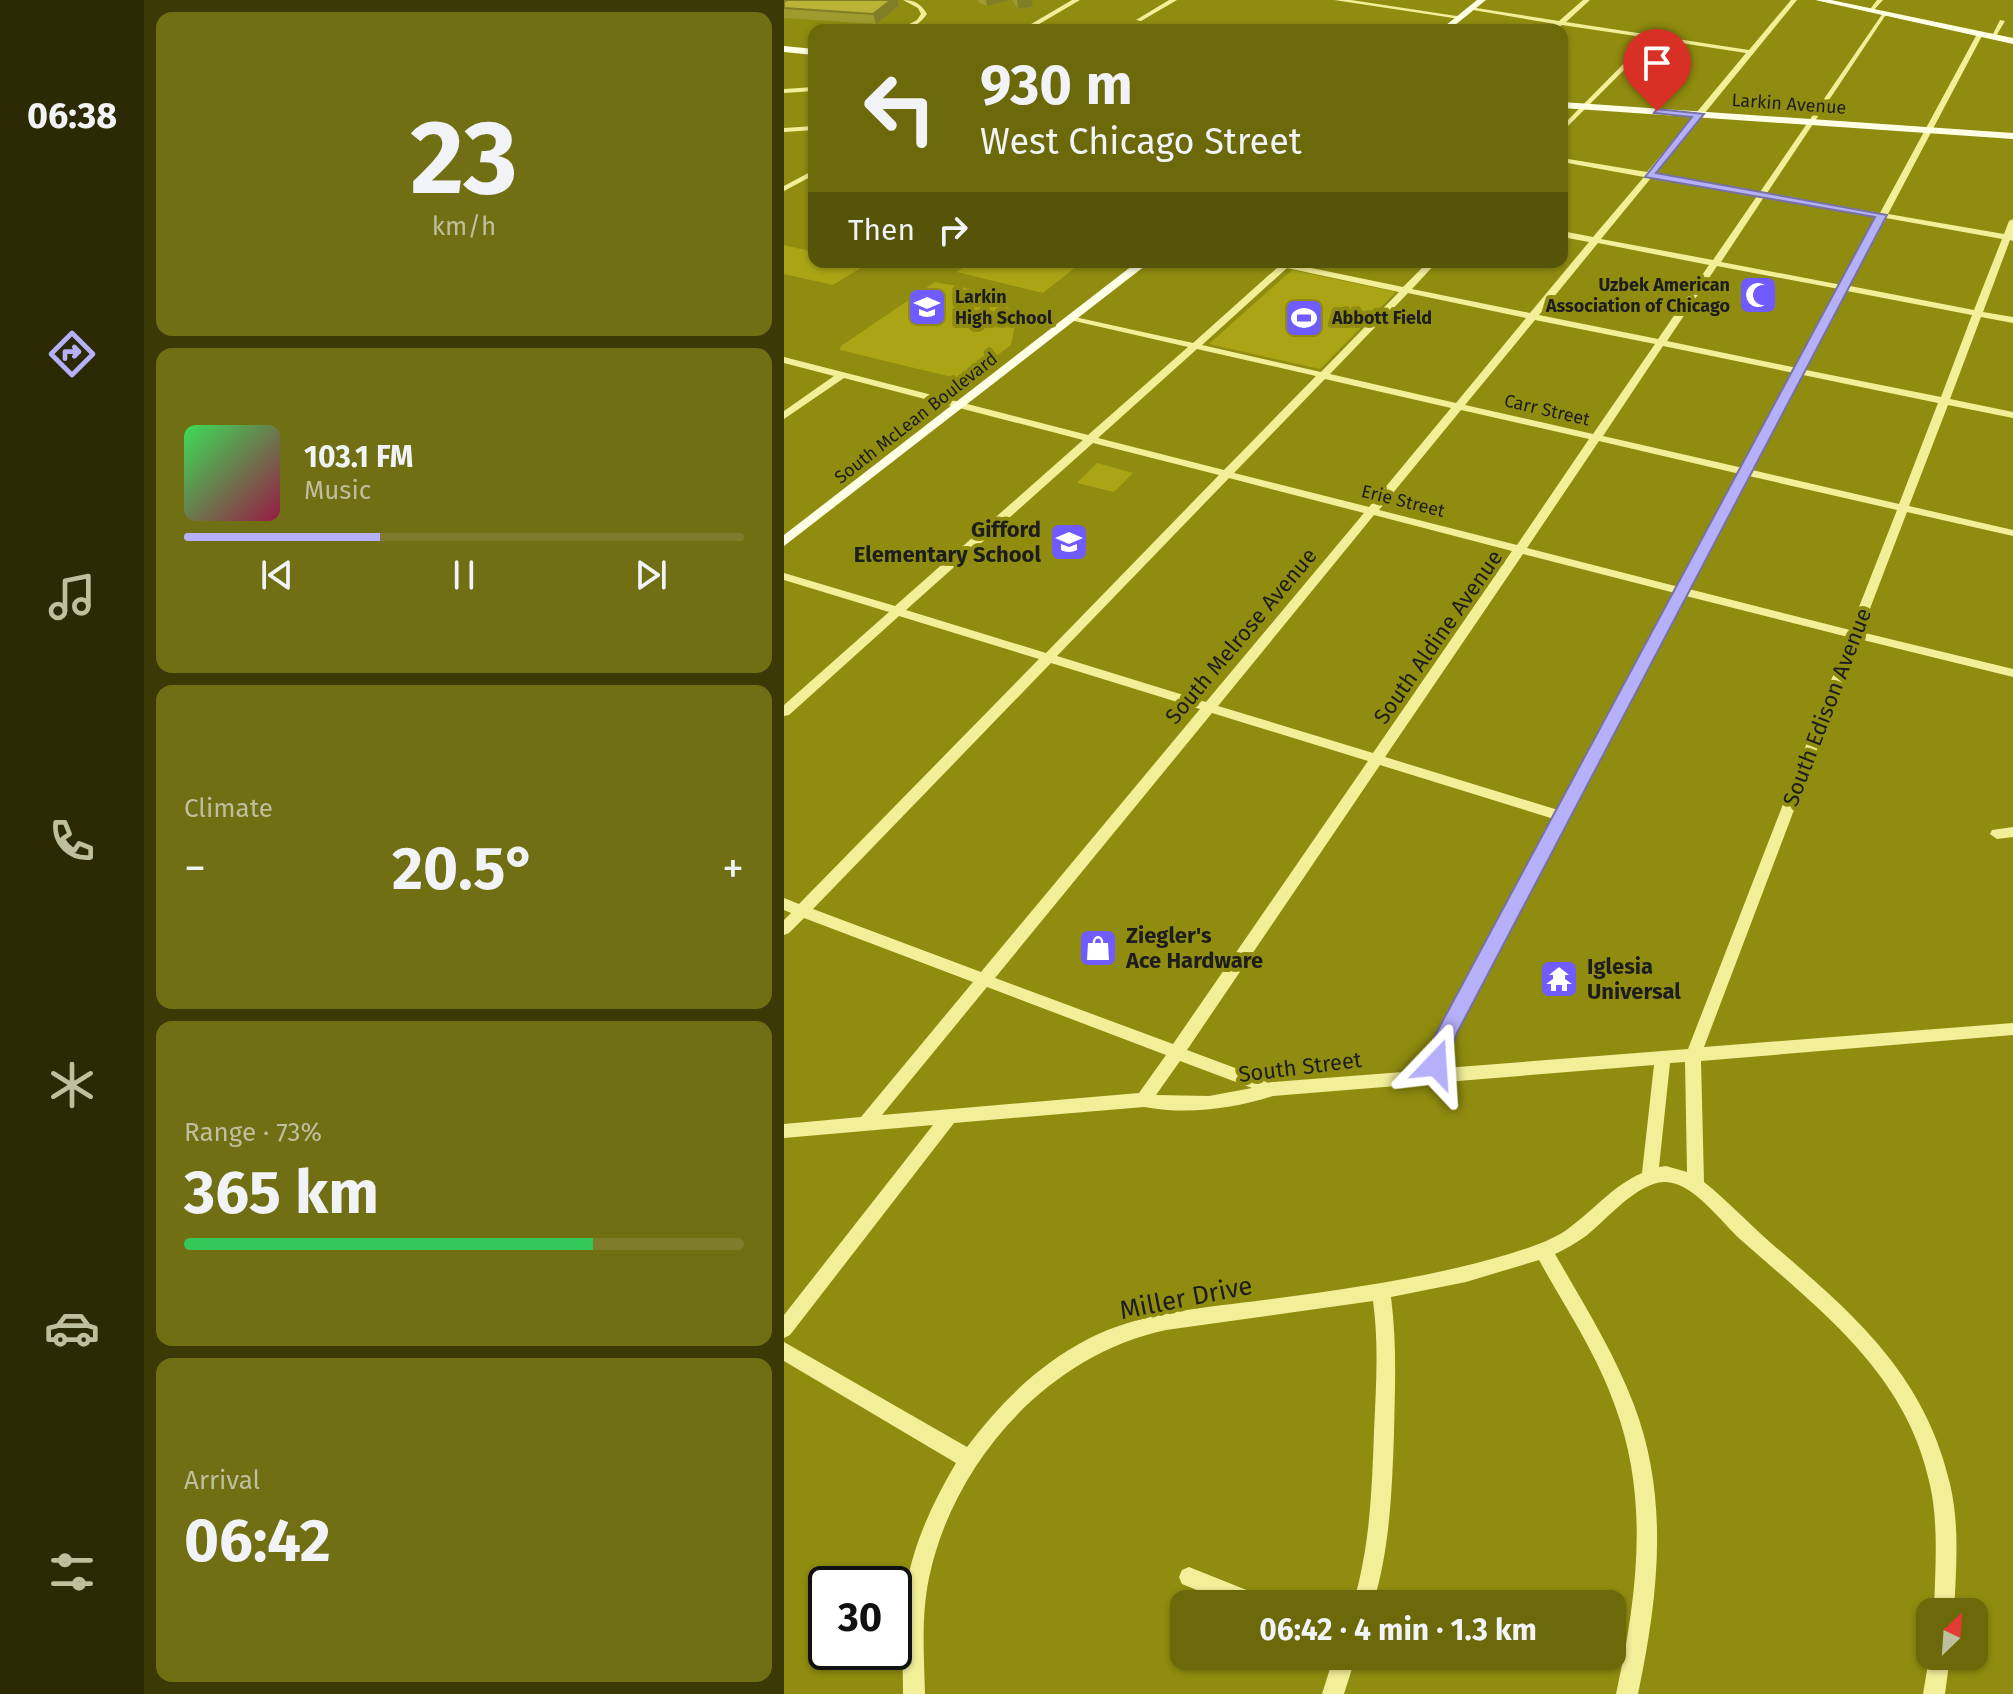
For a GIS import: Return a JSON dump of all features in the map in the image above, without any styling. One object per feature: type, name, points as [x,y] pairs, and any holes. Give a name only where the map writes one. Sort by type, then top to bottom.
[{"type":"main road","points":[[1451,24],[1482,0]]},
{"type":"main road","points":[[1819,0],[2013,41]]},
{"type":"main road","points":[[784,49],[808,51]]},
{"type":"main road","name":"Larkin Avenue","points":[[1568,105],[2013,136]]},
{"type":"main road","name":"South McLean Boulevard","points":[[784,542],[1136,268]]},
{"type":"street","points":[[906,0],[920,7],[924,14],[913,24]]},
{"type":"street","points":[[1035,24],[1077,0]]},
{"type":"street","points":[[1139,20],[1174,0]]},
{"type":"street","points":[[1337,0],[1460,17]]},
{"type":"street","points":[[1561,23],[1587,0]]},
{"type":"street","name":"South Melrose Avenue","points":[[865,1124],[981,979],[1794,0]]},
{"type":"street","points":[[1870,11],[1880,0]]},
{"type":"street","points":[[1470,9],[1567,24]]},
{"type":"street","name":"South Aldine Avenue","points":[[1144,1100],[1523,550],[1885,14]]},
{"type":"street","points":[[1993,37],[2002,21]]},
{"type":"street","points":[[1568,24],[1751,52]]},
{"type":"street","points":[[1437,1074],[1437,1052],[1980,34]]},
{"type":"street","points":[[1568,124],[1653,38]]},
{"type":"street","points":[[784,91],[808,89]]},
{"type":"street","points":[[784,130],[808,128]]},
{"type":"street","points":[[1568,161],[2010,238]]},
{"type":"street","points":[[784,176],[802,179]]},
{"type":"street","points":[[784,189],[808,176]]},
{"type":"street","name":"South Edison Avenue","points":[[1696,1186],[1693,1056],[1944,401],[2010,238],[2013,221]]},
{"type":"street","points":[[1568,235],[2013,320]]},
{"type":"street","points":[[784,712],[1282,268]]},
{"type":"street","points":[[1304,268],[2013,415]]},
{"type":"street","points":[[784,929],[1427,268]]},
{"type":"street","name":"Carr Street","points":[[1073,318],[2013,533]]},
{"type":"street","name":"Erie Street","points":[[784,360],[1854,635],[2013,673]]},
{"type":"street","points":[[784,416],[842,375]]},
{"type":"street","points":[[784,576],[1561,816]]},
{"type":"street","points":[[1997,834],[2013,832]]},
{"type":"street","points":[[784,904],[1273,1089]]},
{"type":"street","name":"South Street","points":[[784,1131],[1144,1100],[1163,1104],[1237,1098],[1273,1089],[1437,1074],[1663,1059],[2013,1029]]},
{"type":"street","points":[[1663,1059],[1650,1176],[1673,1175],[1696,1186],[1733,1223],[1849,1321],[1906,1394],[1928,1443],[1945,1501],[1949,1543],[1945,1598]]},
{"type":"street","points":[[784,1329],[949,1117]]},
{"type":"street","name":"Miller Drive","points":[[914,1694],[914,1609],[919,1575],[934,1527],[970,1460],[1035,1386],[1068,1362],[1119,1336],[1181,1320],[1381,1292],[1485,1269],[1543,1250],[1589,1224],[1650,1176]]},
{"type":"street","points":[[1543,1250],[1617,1388],[1638,1453],[1649,1517],[1649,1565],[1642,1625],[1627,1694]]},
{"type":"street","points":[[1367,1590],[1374,1567],[1380,1519],[1387,1368],[1381,1292]]},
{"type":"street","points":[[784,1351],[970,1460]]},
{"type":"street","points":[[1189,1577],[1222,1590]]},
{"type":"street","points":[[1333,1694],[1341,1670]]},
{"type":"street","points":[[1934,1694],[1937,1670]]},
{"type":"shaded area","points":[[784,245],[808,251],[808,268],[861,268],[833,285],[784,274]]},
{"type":"shaded area","points":[[963,268],[1074,268],[1043,293],[957,272]]},
{"type":"shaded area","name":"Abbott Field","points":[[1292,270],[1396,292],[1320,369],[1209,344]]},
{"type":"shaded area","points":[[935,282],[980,292],[1002,302],[1014,319],[1011,345],[964,380],[840,350],[841,346]]},
{"type":"shaded area","points":[[1097,463],[1133,473],[1114,492],[1077,483]]},
{"type":"building","points":[[787,0],[891,0],[873,14],[784,8]]},
{"type":"place","name":"Uzbek American Association of Chicago","points":[[1758,295]]},
{"type":"place","name":"Larkin High School","points":[[927,307]]},
{"type":"place","name":"Abbott Field","points":[[1304,318]]},
{"type":"place","name":"Gifford Elementary School","points":[[1069,542]]},
{"type":"place","name":"Ziegler's Ace Hardware","points":[[1098,948]]},
{"type":"place","name":"Iglesia Universal","points":[[1559,979]]},
{"type":"route","points":[[1436,1064],[1437,1052],[1448,1030],[1882,215],[1649,175],[1699,114],[1657,111]]}]
